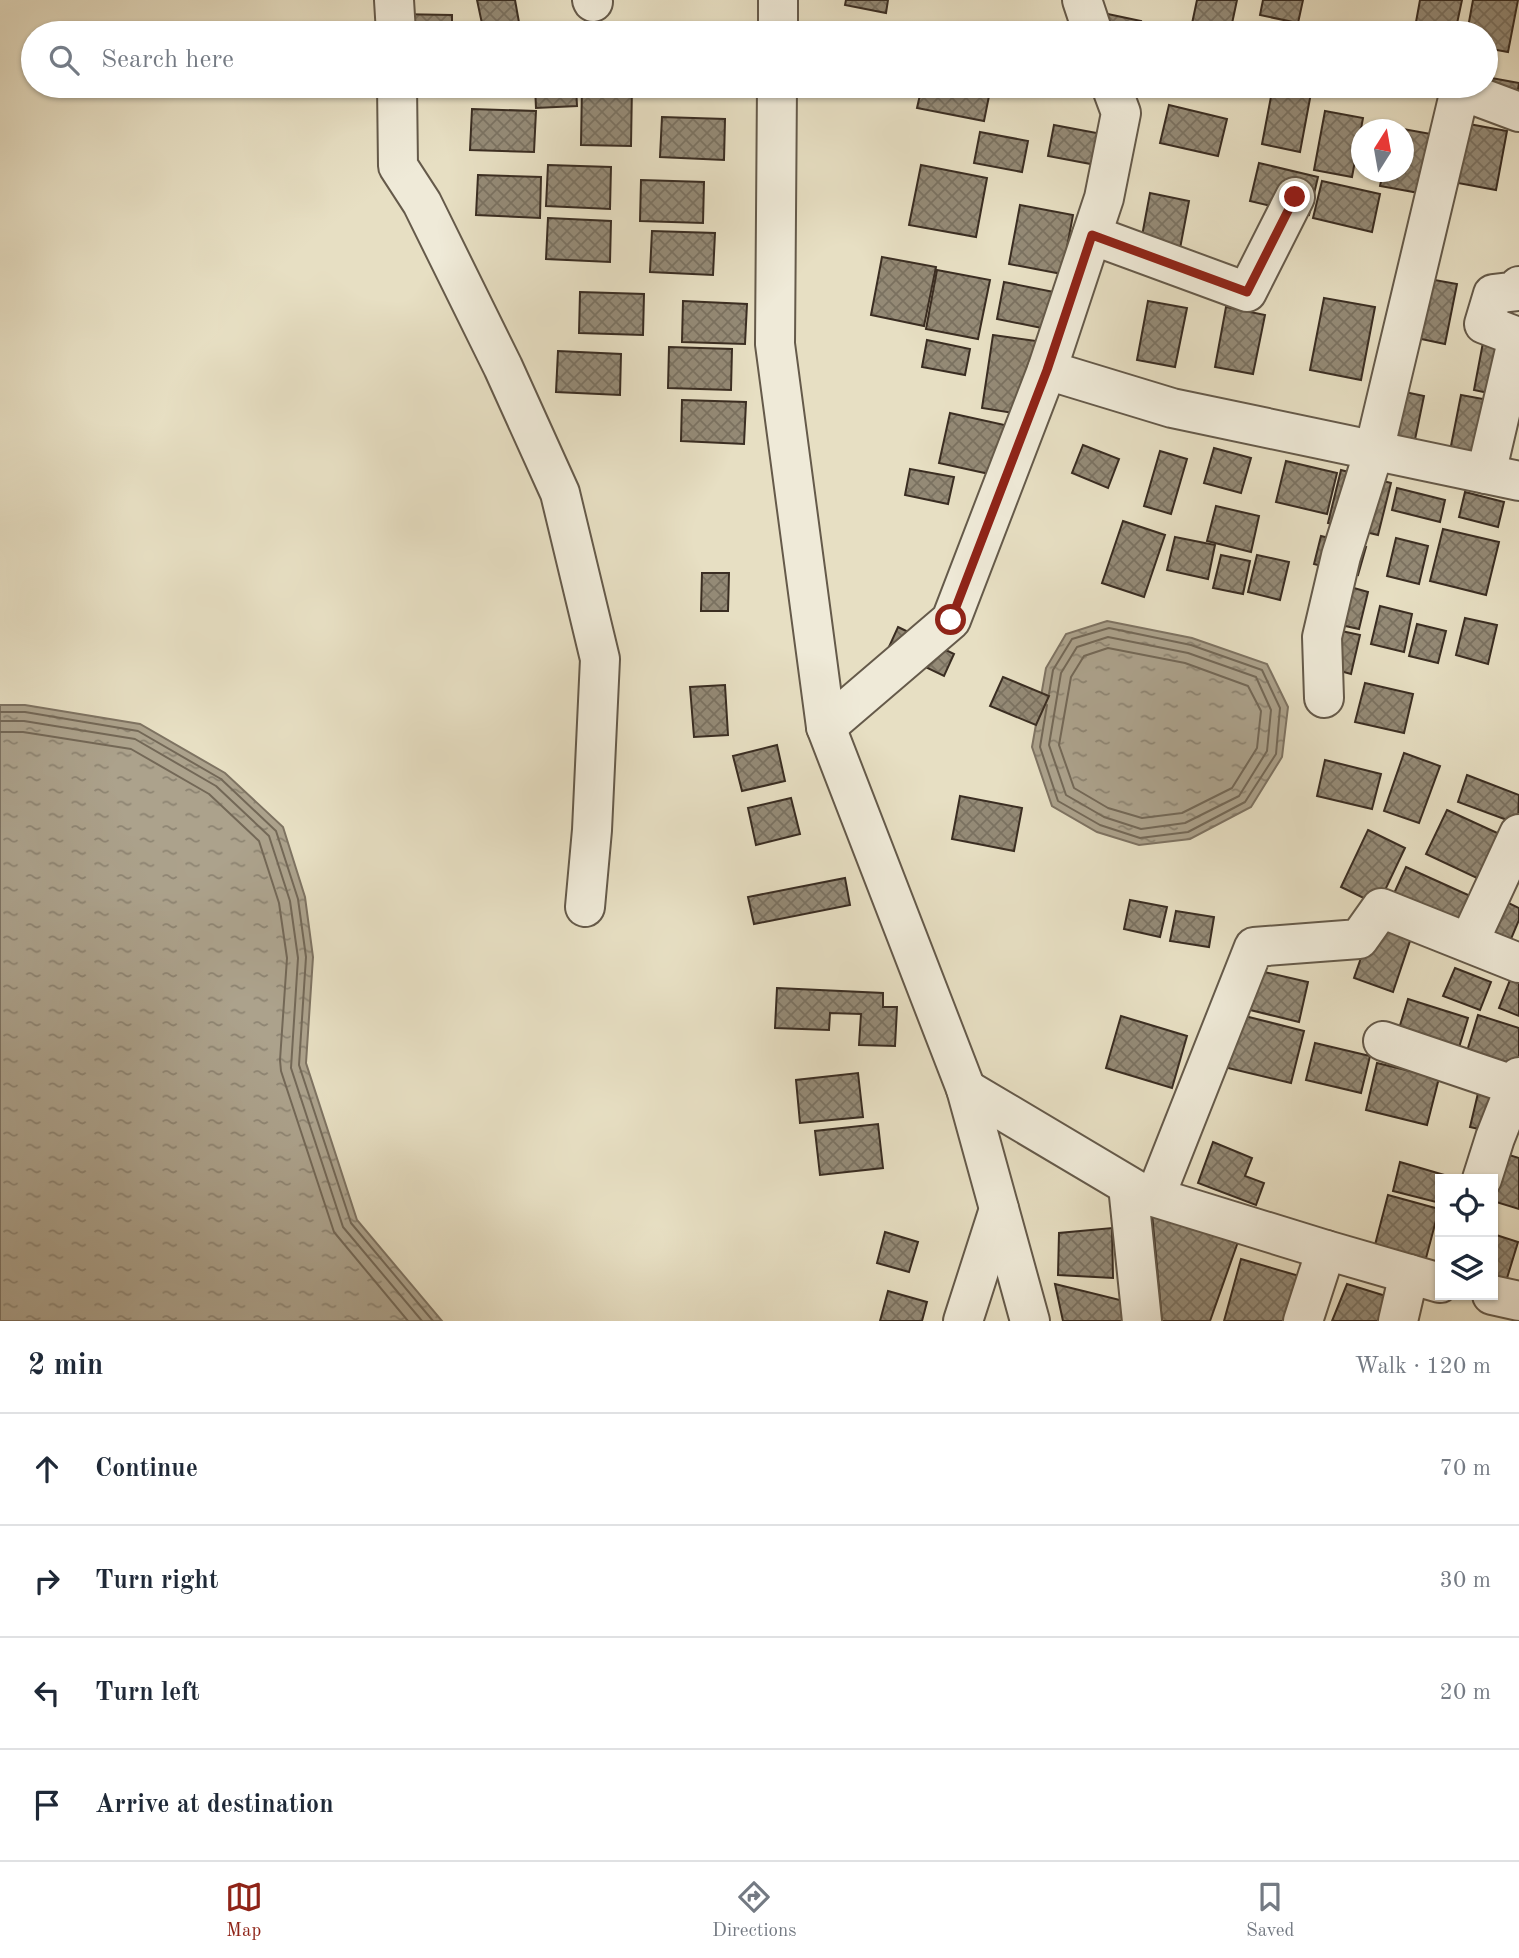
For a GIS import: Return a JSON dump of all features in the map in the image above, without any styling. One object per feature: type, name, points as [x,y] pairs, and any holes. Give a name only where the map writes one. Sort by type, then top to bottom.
[{"type":"street","points":[[394,0],[395,21]]},
{"type":"street","points":[[778,0],[778,21]]},
{"type":"street","points":[[1082,0],[1089,21]]},
{"type":"street","points":[[397,98],[398,166],[422,203],[503,366],[560,493],[600,659],[592,830],[585,907]]},
{"type":"street","points":[[778,98],[775,344],[825,727],[966,1088],[1030,1321]]},
{"type":"street","points":[[825,727],[951,620],[1047,370],[1104,198],[1121,113],[1115,98]]},
{"type":"street","points":[[1324,698],[1322,637],[1341,556],[1374,451],[1458,98]]},
{"type":"street","points":[[1481,98],[1519,112]]},
{"type":"street","points":[[1092,235],[1247,292],[1295,197]]},
{"type":"street","points":[[1047,370],[1172,408],[1502,478],[1518,337],[1484,324],[1493,294],[1518,291],[1519,286]]},
{"type":"street","points":[[1469,942],[1519,834]]},
{"type":"street","points":[[1142,1321],[1141,1191],[1254,947],[1359,939],[1381,908],[1519,963]]},
{"type":"street","points":[[1383,1041],[1514,1101],[1484,1174]]},
{"type":"street","points":[[966,1088],[1141,1191],[1425,1279],[1398,1321]]},
{"type":"street","points":[[963,1321],[999,1209]]},
{"type":"street","points":[[1303,1321],[1326,1250]]},
{"type":"street","points":[[1498,1296],[1519,1301]]},
{"type":"water","points":[[1107,621],[1192,638],[1267,664],[1288,707],[1282,757],[1251,807],[1190,839],[1139,845],[1097,832],[1052,806],[1032,747],[1046,668],[1066,634]]},
{"type":"water","points":[[0,705],[25,705],[140,724],[225,773],[283,827],[305,897],[313,957],[306,1063],[357,1220],[442,1321],[0,1321]]},
{"type":"building","points":[[477,0],[515,0],[519,21],[481,21]]},
{"type":"building","points":[[846,0],[888,0],[886,13],[845,5]]},
{"type":"building","points":[[1197,0],[1237,0],[1233,21],[1193,21]]},
{"type":"building","points":[[1263,0],[1303,0],[1298,21],[1260,15]]},
{"type":"building","points":[[1420,0],[1462,0],[1458,21],[1416,21]]},
{"type":"building","points":[[1473,0],[1518,0],[1508,52],[1498,50],[1498,21],[1469,21]]},
{"type":"building","points":[[1103,13],[1141,21],[1101,21]]},
{"type":"building","points":[[395,14],[452,15],[452,21],[395,21]]},
{"type":"building","points":[[1498,79],[1519,83],[1515,109],[1498,96]]},
{"type":"building","points":[[536,98],[577,98],[577,106],[536,108]]},
{"type":"building","points":[[582,98],[632,98],[631,146],[581,145]]},
{"type":"building","points":[[919,98],[989,98],[984,121],[917,108]]},
{"type":"building","points":[[1271,98],[1310,98],[1300,152],[1262,144]]},
{"type":"building","points":[[1169,105],[1227,119],[1218,156],[1160,143]]},
{"type":"building","points":[[472,109],[536,111],[534,152],[470,150]]},
{"type":"building","points":[[1325,111],[1363,118],[1351,119],[1351,177],[1314,170]]},
{"type":"building","points":[[662,117],[725,119],[724,160],[660,157]]},
{"type":"building","points":[[1469,124],[1507,131],[1496,190],[1458,183]]},
{"type":"building","points":[[1054,125],[1102,134],[1096,165],[1048,156]]},
{"type":"building","points":[[1414,131],[1431,134],[1419,193],[1380,186],[1381,182],[1414,182]]},
{"type":"building","points":[[980,132],[1028,141],[1022,172],[974,163]]},
{"type":"building","points":[[1259,163],[1318,177],[1309,215],[1250,201]]},
{"type":"building","points":[[548,165],[611,167],[610,209],[546,206]]},
{"type":"building","points":[[921,165],[987,178],[976,237],[909,225]]},
{"type":"building","points":[[478,175],[541,177],[540,218],[476,215]]},
{"type":"building","points":[[641,180],[704,182],[703,223],[640,221]]},
{"type":"building","points":[[1322,181],[1380,194],[1372,232],[1313,218]]},
{"type":"building","points":[[1150,193],[1189,201],[1178,259],[1139,252]]},
{"type":"building","points":[[1020,205],[1073,215],[1062,274],[1009,264]]},
{"type":"building","points":[[548,218],[611,221],[610,262],[546,259]]},
{"type":"building","points":[[652,231],[715,233],[713,275],[650,272]]},
{"type":"building","points":[[882,257],[936,267],[924,326],[871,315]]},
{"type":"building","points":[[937,270],[990,280],[978,339],[926,329]]},
{"type":"building","points":[[1418,277],[1457,284],[1445,344],[1407,336]]},
{"type":"building","points":[[1004,282],[1054,292],[1047,329],[997,319]]},
{"type":"building","points":[[580,292],[644,294],[643,335],[579,333]]},
{"type":"building","points":[[1324,298],[1375,307],[1361,380],[1310,370]]},
{"type":"building","points":[[683,301],[747,304],[745,344],[682,342]]},
{"type":"building","points":[[1148,301],[1187,308],[1175,367],[1137,360]]},
{"type":"building","points":[[1226,307],[1265,315],[1253,374],[1215,367]]},
{"type":"building","points":[[1485,332],[1519,338],[1512,398],[1474,390]]},
{"type":"building","points":[[993,335],[1044,342],[1032,416],[982,408]]},
{"type":"building","points":[[927,340],[970,349],[965,375],[922,367]]},
{"type":"building","points":[[669,347],[732,349],[731,390],[668,388]]},
{"type":"building","points":[[558,351],[621,354],[620,395],[556,392]]},
{"type":"building","points":[[1386,388],[1424,396],[1412,454],[1374,447]]},
{"type":"building","points":[[1461,395],[1516,405],[1503,472],[1448,461]]},
{"type":"building","points":[[682,400],[746,402],[744,444],[681,441]]},
{"type":"building","points":[[950,413],[1023,429],[1012,479],[939,463]]},
{"type":"building","points":[[1083,445],[1119,459],[1108,488],[1072,473]]},
{"type":"building","points":[[1214,448],[1251,458],[1241,493],[1204,483]]},
{"type":"building","points":[[1160,451],[1187,459],[1171,514],[1144,506]]},
{"type":"building","points":[[1286,461],[1337,473],[1327,514],[1276,502]]},
{"type":"building","points":[[910,469],[954,477],[948,504],[905,495]]},
{"type":"building","points":[[1341,470],[1391,483],[1378,535],[1328,523]]},
{"type":"building","points":[[1397,488],[1445,500],[1440,522],[1392,510]]},
{"type":"building","points":[[1465,492],[1504,502],[1498,527],[1459,517]]},
{"type":"building","points":[[1216,506],[1259,516],[1251,552],[1207,541]]},
{"type":"building","points":[[1123,521],[1165,535],[1144,597],[1102,583]]},
{"type":"building","points":[[1443,529],[1499,542],[1486,595],[1430,581]]},
{"type":"building","points":[[1321,536],[1366,547],[1358,575],[1314,564]]},
{"type":"building","points":[[1175,537],[1215,545],[1208,579],[1167,570]]},
{"type":"building","points":[[1396,538],[1428,546],[1419,584],[1387,576]]},
{"type":"building","points":[[1221,555],[1250,561],[1243,594],[1213,588]]},
{"type":"building","points":[[1257,555],[1289,562],[1280,600],[1248,592]]},
{"type":"building","points":[[702,573],[729,573],[728,611],[701,611]]},
{"type":"building","points":[[1336,583],[1368,592],[1359,629],[1327,622]]},
{"type":"building","points":[[1380,606],[1412,614],[1404,652],[1371,644]]},
{"type":"building","points":[[1465,618],[1497,625],[1488,664],[1456,655]]},
{"type":"building","points":[[1417,624],[1446,631],[1438,663],[1409,656]]},
{"type":"building","points":[[898,627],[954,654],[944,676],[888,649]]},
{"type":"building","points":[[1328,628],[1360,635],[1351,674],[1319,665]]},
{"type":"building","points":[[1003,677],[1049,696],[1036,725],[990,706]]},
{"type":"building","points":[[1365,683],[1413,694],[1404,733],[1355,722]]},
{"type":"building","points":[[725,685],[728,735],[694,737],[690,687]]},
{"type":"building","points":[[777,745],[785,781],[742,791],[733,756]]},
{"type":"building","points":[[1404,753],[1440,766],[1419,823],[1384,811]]},
{"type":"building","points":[[1325,760],[1381,774],[1372,809],[1317,796]]},
{"type":"building","points":[[1467,775],[1519,795],[1518,824],[1458,802]]},
{"type":"building","points":[[960,796],[1022,808],[1014,851],[952,839]]},
{"type":"building","points":[[791,798],[800,834],[756,845],[748,808]]},
{"type":"building","points":[[1447,810],[1517,842],[1496,887],[1426,854]]},
{"type":"building","points":[[1368,830],[1405,848],[1378,905],[1341,887]]},
{"type":"building","points":[[1406,867],[1477,899],[1456,942],[1386,911]]},
{"type":"building","points":[[845,878],[850,905],[754,924],[748,897]]},
{"type":"building","points":[[1492,895],[1519,908],[1519,920],[1511,939],[1475,925]]},
{"type":"building","points":[[1130,900],[1167,907],[1160,937],[1124,929]]},
{"type":"building","points":[[1176,911],[1214,917],[1209,947],[1170,941]]},
{"type":"building","points":[[1375,918],[1413,932],[1393,992],[1354,978]]},
{"type":"building","points":[[1247,968],[1308,982],[1299,1022],[1238,1007]]},
{"type":"building","points":[[1455,968],[1491,982],[1480,1010],[1443,996]]},
{"type":"building","points":[[1510,980],[1519,983],[1519,1016],[1499,1008]]},
{"type":"building","points":[[777,988],[883,993],[883,1007],[897,1007],[895,1046],[859,1045],[861,1014],[830,1013],[829,1030],[775,1028]]},
{"type":"building","points":[[1408,999],[1468,1018],[1454,1064],[1394,1045]]},
{"type":"building","points":[[1237,1014],[1304,1031],[1291,1083],[1224,1067]]},
{"type":"building","points":[[1478,1015],[1519,1028],[1519,1078],[1464,1061]]},
{"type":"building","points":[[1121,1016],[1187,1036],[1172,1088],[1106,1068]]},
{"type":"building","points":[[1315,1043],[1370,1056],[1361,1093],[1306,1080]]},
{"type":"building","points":[[1377,1063],[1439,1078],[1427,1125],[1366,1110]]},
{"type":"building","points":[[858,1073],[863,1117],[800,1123],[796,1080]]},
{"type":"building","points":[[1479,1089],[1505,1096],[1496,1133],[1470,1127]]},
{"type":"building","points":[[878,1124],[883,1168],[820,1175],[815,1131]]},
{"type":"building","points":[[1213,1142],[1252,1158],[1245,1176],[1264,1183],[1256,1205],[1198,1183]]},
{"type":"building","points":[[1483,1147],[1519,1158],[1519,1209],[1498,1203],[1498,1174],[1491,1174]]},
{"type":"building","points":[[1400,1162],[1441,1174],[1435,1174],[1435,1202],[1393,1191]]},
{"type":"building","points":[[1388,1195],[1435,1208],[1435,1224],[1421,1277],[1370,1264]]},
{"type":"building","points":[[1152,1214],[1239,1239],[1210,1321],[1162,1321]]},
{"type":"building","points":[[1112,1228],[1113,1278],[1058,1275],[1059,1233]]},
{"type":"building","points":[[885,1232],[918,1242],[909,1272],[877,1263]]},
{"type":"building","points":[[1498,1236],[1518,1242],[1504,1288],[1498,1286]]},
{"type":"building","points":[[1241,1259],[1306,1278],[1294,1321],[1224,1321]]},
{"type":"building","points":[[1055,1284],[1124,1301],[1127,1321],[1063,1321]]},
{"type":"building","points":[[1347,1284],[1389,1297],[1384,1321],[1332,1321]]},
{"type":"building","points":[[888,1291],[927,1302],[922,1321],[880,1321]]},
{"type":"route","points":[[951,620],[1047,370],[1092,235],[1247,292],[1295,197]]}]
